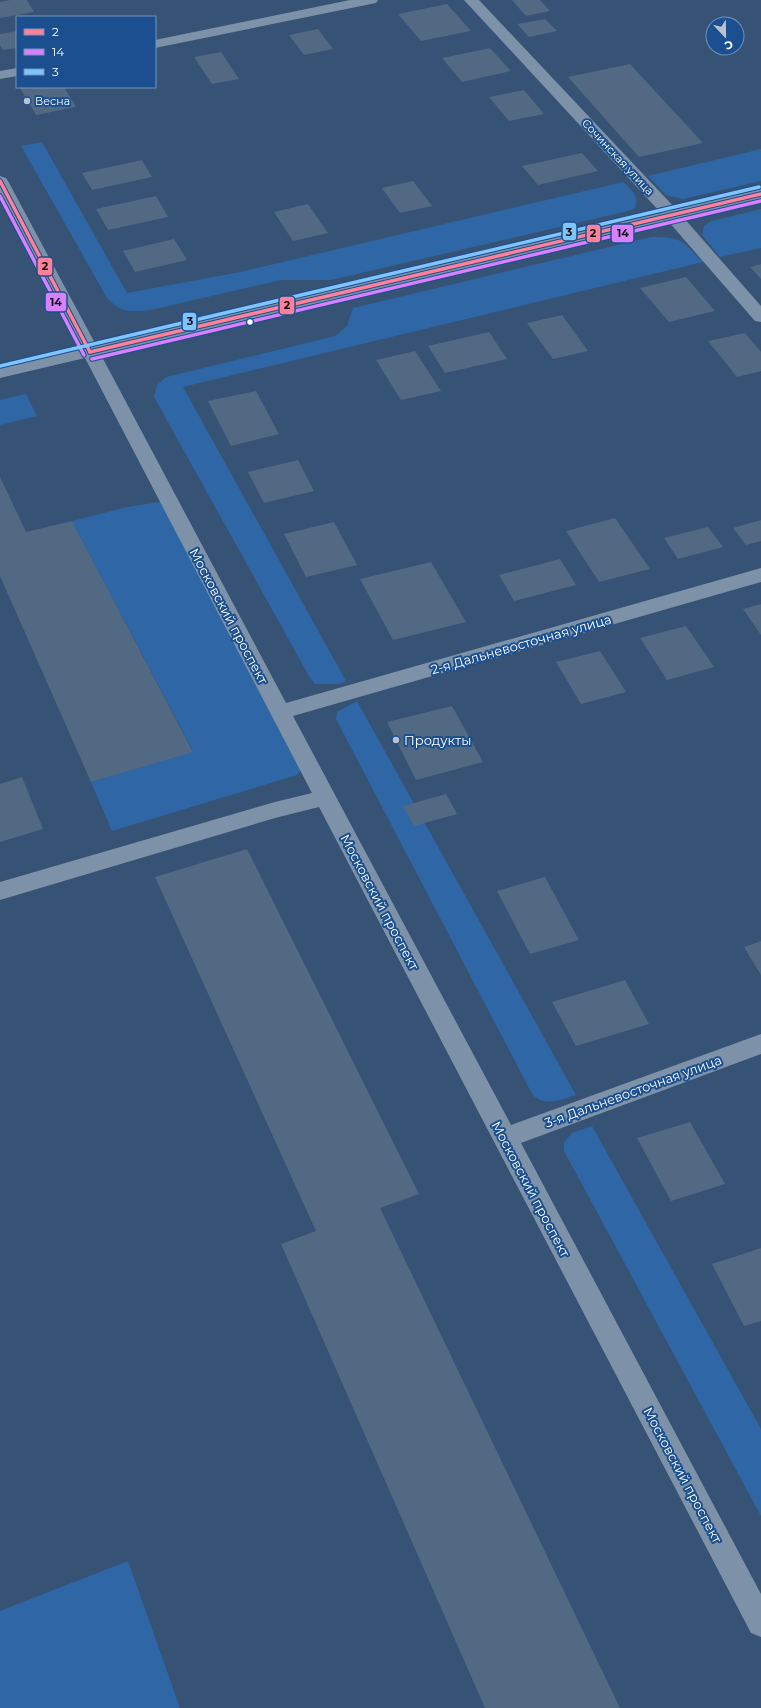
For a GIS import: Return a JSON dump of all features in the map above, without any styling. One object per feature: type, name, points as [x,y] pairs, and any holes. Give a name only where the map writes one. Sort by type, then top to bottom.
[{"type":"street","points":[[156,44],[371,0]]},
{"type":"street","name":"Сочинская улица","points":[[471,0],[672,215],[761,317]]},
{"type":"street","points":[[0,75],[16,72]]},
{"type":"street","name":"Московский проспект","points":[[0,181],[761,1623]]},
{"type":"street","points":[[0,373],[761,194]]},
{"type":"street","name":"2-я Дальневосточная улица","points":[[280,712],[761,575]]},
{"type":"street","points":[[0,891],[275,810],[325,798]]},
{"type":"street","name":"3-я Дальневосточная улица","points":[[505,1138],[761,1044]]},
{"type":"shaded area","points":[[42,142],[127,293],[240,272],[623,182],[634,194],[636,204],[635,208],[628,211],[331,280],[281,280],[151,310],[128,311],[118,307],[107,298],[21,146]]},
{"type":"shaded area","points":[[761,149],[761,181],[683,199],[666,195],[648,176]]},
{"type":"shaded area","points":[[761,209],[761,248],[720,257],[702,235],[704,226],[711,221]]},
{"type":"shaded area","points":[[651,237],[670,238],[681,241],[703,262],[183,387],[346,681],[339,684],[315,684],[309,676],[154,397],[157,385],[166,377],[335,336],[347,326],[353,308]]},
{"type":"shaded area","points":[[26,394],[37,416],[0,425],[0,400]]},
{"type":"shaded area","points":[[166,501],[304,767],[297,775],[112,831],[91,782],[193,751],[72,521],[127,507]]},
{"type":"shaded area","points":[[357,701],[576,1095],[558,1100],[546,1101],[535,1097],[531,1092],[336,719],[337,712]]},
{"type":"shaded area","points":[[592,1126],[761,1429],[761,1516],[564,1151],[564,1142],[572,1133]]},
{"type":"shaded area","points":[[128,1561],[180,1708],[0,1708],[0,1611]]},
{"type":"building","points":[[10,0],[27,0],[34,12],[0,18],[0,2]]},
{"type":"building","points":[[512,0],[540,0],[550,11],[526,16]]},
{"type":"building","points":[[447,4],[471,31],[421,41],[398,14]]},
{"type":"building","points":[[545,19],[557,31],[529,37],[517,24]]},
{"type":"building","points":[[318,29],[333,49],[304,55],[289,35]]},
{"type":"building","points":[[16,31],[16,48],[3,50],[0,45],[0,34]]},
{"type":"building","points":[[490,48],[511,71],[462,82],[442,58]]},
{"type":"building","points":[[221,52],[239,79],[212,84],[194,57]]},
{"type":"building","points":[[630,64],[703,143],[639,157],[568,77]]},
{"type":"building","points":[[20,88],[65,88],[76,107],[36,115]]},
{"type":"building","points":[[524,90],[544,114],[509,121],[489,97]]},
{"type":"building","points":[[582,153],[598,171],[538,185],[522,166]]},
{"type":"building","points":[[142,160],[152,177],[92,190],[82,173]]},
{"type":"building","points":[[413,181],[432,206],[400,213],[382,188]]},
{"type":"building","points":[[156,196],[168,217],[108,230],[96,209]]},
{"type":"building","points":[[308,204],[328,233],[293,241],[274,212]]},
{"type":"building","points":[[174,239],[187,260],[135,272],[123,251]]},
{"type":"building","points":[[761,264],[761,279],[750,267]]},
{"type":"building","points":[[686,277],[715,311],[669,322],[640,288]]},
{"type":"building","points":[[562,315],[588,351],[553,359],[527,323]]},
{"type":"building","points":[[489,332],[507,359],[445,373],[428,346]]},
{"type":"building","points":[[745,333],[761,352],[761,371],[737,377],[708,341]]},
{"type":"building","points":[[415,351],[441,391],[401,400],[376,360]]},
{"type":"building","points":[[256,391],[279,434],[231,446],[208,401]]},
{"type":"building","points":[[298,460],[314,491],[264,503],[248,472]]},
{"type":"building","points":[[0,477],[26,532],[72,521],[193,752],[91,782],[0,576]]},
{"type":"building","points":[[615,518],[650,569],[599,582],[566,531]]},
{"type":"building","points":[[761,520],[761,541],[746,545],[733,528]]},
{"type":"building","points":[[334,522],[357,565],[306,577],[284,534]]},
{"type":"building","points":[[708,527],[723,547],[678,559],[664,538]]},
{"type":"building","points":[[560,559],[576,585],[514,601],[499,575]]},
{"type":"building","points":[[431,562],[466,622],[393,640],[360,579]]},
{"type":"building","points":[[761,604],[761,635],[743,609]]},
{"type":"building","points":[[686,626],[714,667],[667,680],[640,638]]},
{"type":"building","points":[[600,651],[626,692],[581,704],[556,662]]},
{"type":"building","points":[[452,706],[483,762],[416,780],[387,722]]},
{"type":"building","points":[[22,777],[43,829],[0,842],[0,784]]},
{"type":"building","points":[[446,794],[457,814],[414,826],[403,806]]},
{"type":"building","points":[[247,849],[419,1194],[380,1208],[620,1708],[485,1708],[281,1244],[316,1231],[155,877]]},
{"type":"building","points":[[545,877],[579,940],[530,954],[497,891]]},
{"type":"building","points":[[761,941],[761,975],[744,947]]},
{"type":"building","points":[[625,980],[649,1024],[576,1046],[552,1002]]},
{"type":"building","points":[[690,1122],[725,1184],[671,1201],[637,1138]]},
{"type":"building","points":[[761,1248],[761,1321],[744,1326],[712,1264]]},
{"type":"transit line","name":"2","points":[[0,181],[90,352]]},
{"type":"transit line","name":"3","points":[[0,366],[759,187]]},
{"type":"transit line","name":"2","points":[[90,352],[761,194]]},
{"type":"transit line","name":"14","points":[[0,196],[84,355]]},
{"type":"transit line","name":"14","points":[[92,359],[761,201]]},
{"type":"place","name":"Весна","points":[[27,101]]},
{"type":"place","name":"Продукты","points":[[396,740]]}]
